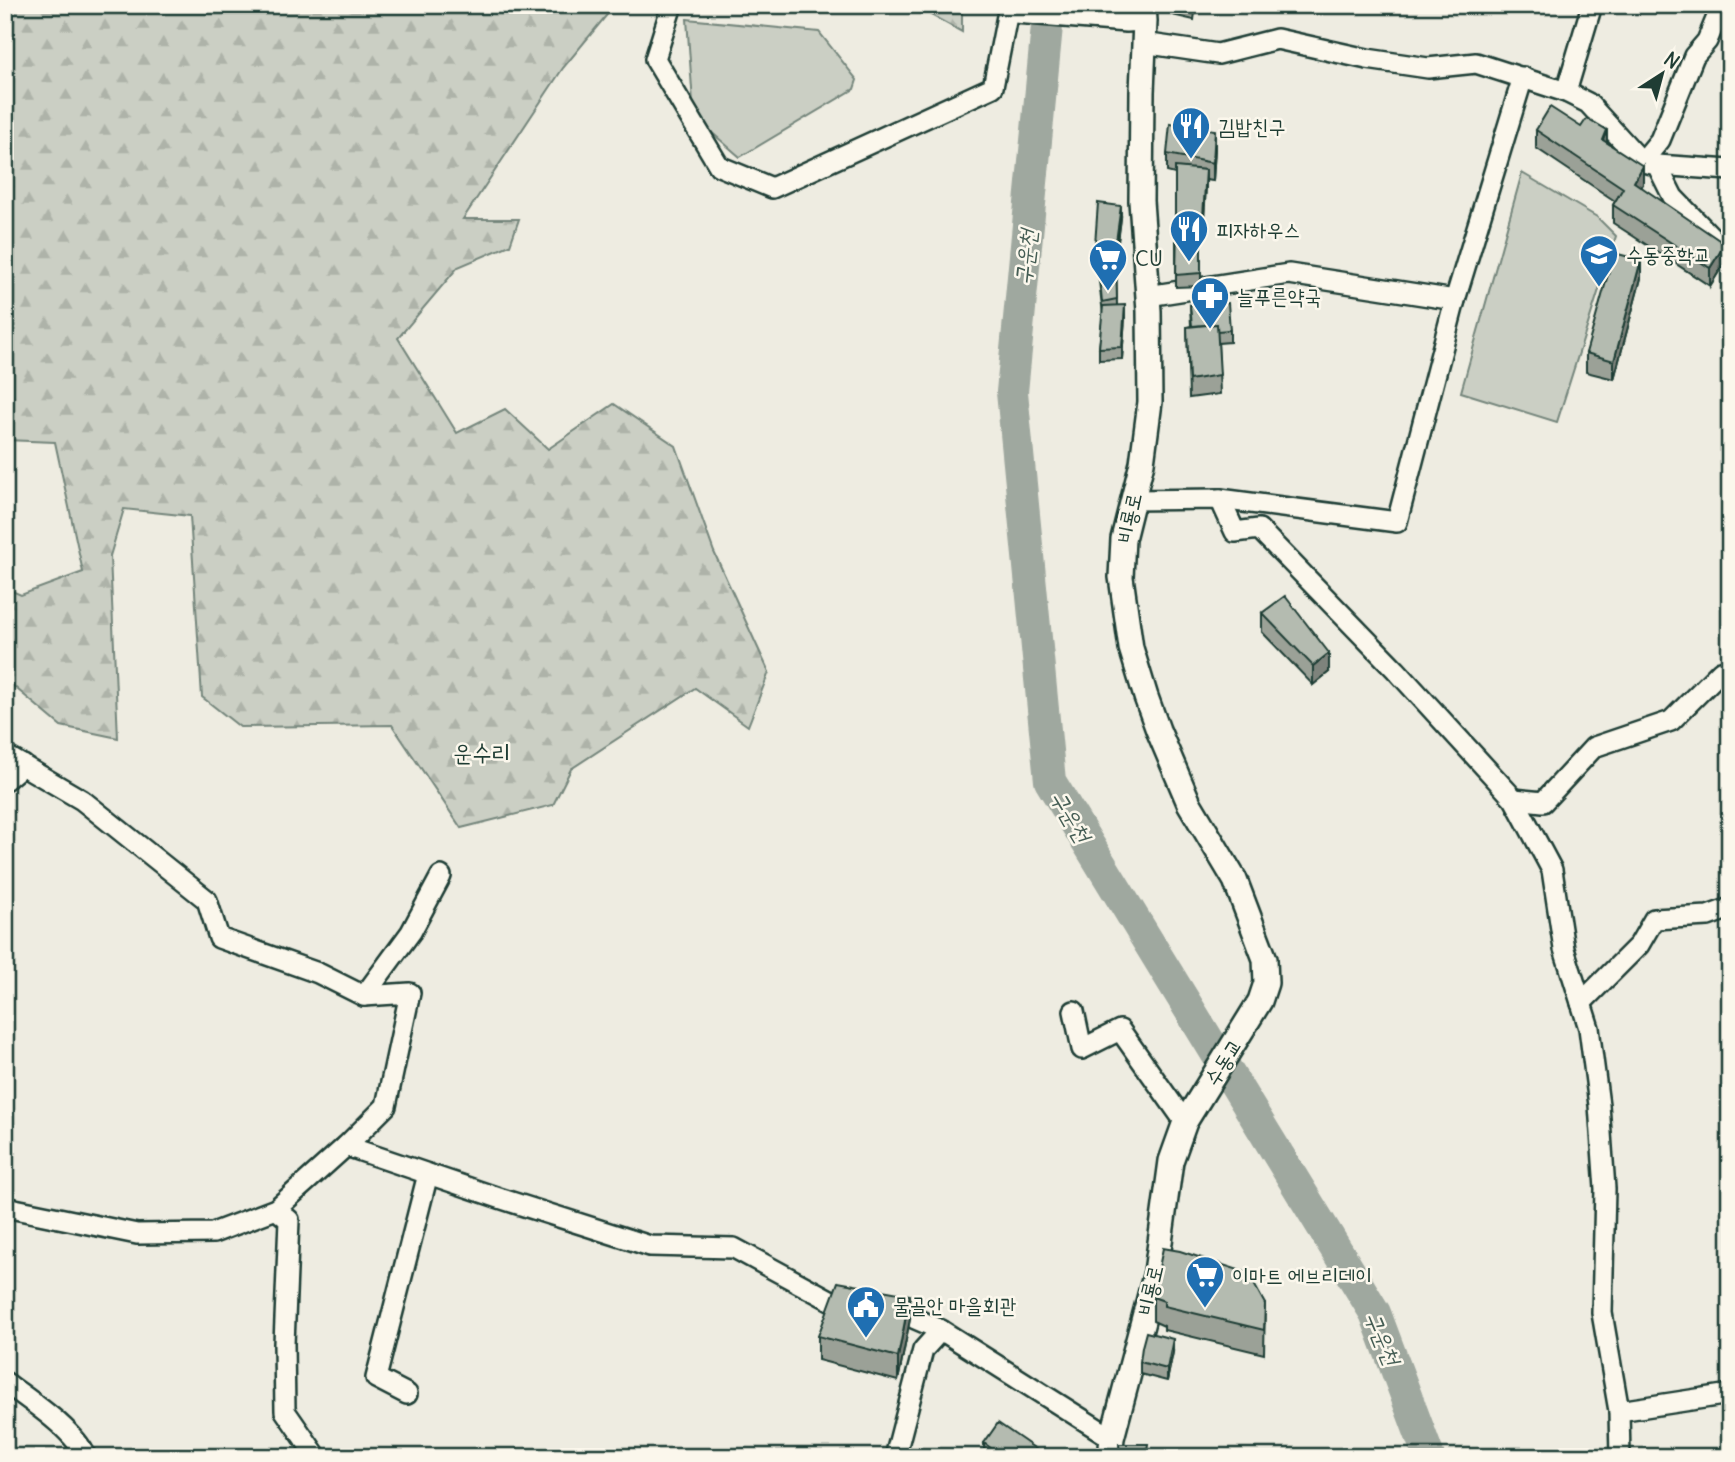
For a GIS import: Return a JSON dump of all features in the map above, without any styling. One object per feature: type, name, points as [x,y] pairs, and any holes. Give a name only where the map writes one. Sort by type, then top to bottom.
[{"type":"main road","name":"비룡로","points":[[1140,23],[1141,201],[1148,296],[1150,402],[1142,463],[1123,539],[1121,576],[1131,648],[1158,730],[1189,803],[1235,880],[1265,959],[1266,983],[1260,1001]]},
{"type":"main road","name":"수동교","points":[[1185,1122],[1260,1001]]},
{"type":"main road","name":"비룡로","points":[[1111,1448],[1156,1272],[1171,1161],[1185,1122]]},
{"type":"street","points":[[672,5],[655,59],[719,166],[772,188],[993,87],[1010,10],[1140,23],[1217,54],[1277,39],[1367,59],[1428,68],[1476,63],[1523,77],[1588,103],[1649,163],[1673,197],[1730,256]]},
{"type":"street","points":[[1566,92],[1592,5]]},
{"type":"street","points":[[1649,163],[1695,56],[1707,41],[1722,5]]},
{"type":"street","points":[[1132,500],[1220,499],[1396,522],[1455,300],[1523,77]]},
{"type":"street","points":[[1649,163],[1730,170]]},
{"type":"street","points":[[1148,296],[1289,274],[1455,300]]},
{"type":"street","points":[[1220,499],[1235,532],[1259,529],[1396,670],[1514,799],[1552,870],[1564,949],[1588,1028],[1600,1105],[1605,1189],[1602,1312],[1619,1411],[1620,1457]]},
{"type":"street","points":[[1514,799],[1543,802],[1594,747],[1671,721],[1721,671],[1730,670]]},
{"type":"street","points":[[5,755],[82,800],[207,900],[219,938],[318,973],[364,996],[410,993],[386,1106],[346,1146],[275,1209],[213,1233],[136,1234],[5,1207]]},
{"type":"street","points":[[5,780],[23,765]]},
{"type":"street","points":[[364,996],[411,932],[441,876]]},
{"type":"street","points":[[1581,1003],[1639,945],[1654,919],[1707,916],[1730,908]]},
{"type":"street","points":[[1074,1011],[1082,1049],[1120,1030],[1185,1122]]},
{"type":"street","points":[[346,1146],[650,1246],[734,1248],[830,1300],[911,1318],[940,1330],[1111,1448]]},
{"type":"street","points":[[407,1394],[376,1378],[428,1174]]},
{"type":"street","points":[[275,1209],[289,1220],[284,1344],[285,1411],[317,1457]]},
{"type":"street","points":[[895,1457],[923,1350],[940,1330]]},
{"type":"street","points":[[5,1382],[81,1445],[86,1457]]},
{"type":"street","points":[[1619,1411],[1730,1394]]},
{"type":"green space","points":[[5,5],[615,5],[563,68],[463,219],[519,219],[510,245],[458,267],[398,338],[457,433],[505,409],[548,449],[614,404],[676,446],[714,552],[769,672],[748,726],[695,688],[571,769],[553,805],[461,828],[392,725],[240,727],[202,697],[190,516],[124,509],[110,556],[118,738],[61,726],[5,679],[5,588],[21,595],[83,572],[55,442],[5,440]]},
{"type":"green space","points":[[927,5],[962,5],[962,32],[927,13]]},
{"type":"green space","points":[[687,19],[819,32],[857,80],[854,89],[740,157],[694,117]]},
{"type":"green space","points":[[1522,173],[1597,217],[1616,236],[1557,422],[1461,392]]},
{"type":"building","points":[[1550,107],[1581,127],[1587,118],[1607,130],[1603,140],[1643,166],[1634,182],[1725,244],[1710,268],[1613,205],[1623,188],[1536,130]]},
{"type":"building","points":[[1170,124],[1215,130],[1213,163],[1167,154]]},
{"type":"building","points":[[1175,167],[1206,170],[1203,217],[1175,216]]},
{"type":"building","points":[[1098,203],[1121,206],[1115,249],[1095,245]]},
{"type":"building","name":"피자하우스","points":[[1177,226],[1201,227],[1201,273],[1176,275]]},
{"type":"building","points":[[1614,253],[1641,260],[1614,361],[1586,353]]},
{"type":"building","name":"CU","points":[[1116,259],[1117,299],[1102,302],[1098,260]]},
{"type":"building","points":[[1228,303],[1230,330],[1217,331],[1217,324],[1192,326],[1190,305]]},
{"type":"building","points":[[1125,305],[1122,347],[1099,348],[1103,306]]},
{"type":"building","points":[[1217,324],[1220,375],[1189,380],[1187,327]]},
{"type":"building","points":[[1285,596],[1329,653],[1313,666],[1262,613]]},
{"type":"building","points":[[1163,1248],[1248,1273],[1265,1304],[1264,1330],[1164,1306],[1164,1301],[1153,1297]]},
{"type":"building","points":[[838,1282],[910,1295],[898,1357],[818,1336]]},
{"type":"building","points":[[1146,1332],[1173,1339],[1167,1369],[1140,1362]]},
{"type":"building","points":[[998,1423],[1040,1452],[1036,1457],[1003,1457],[984,1443]]},
{"type":"building","points":[[1119,1444],[1148,1444],[1146,1457],[1120,1457]]},
{"type":"waterway","name":"구운천","points":[[1049,5],[1012,392],[1050,781],[1375,1313],[1429,1457]]},
{"type":"place","name":"김밥친구","points":[[1191,160]]},
{"type":"place","name":"피자하우스","points":[[1189,263]]},
{"type":"place","name":"수동중학교","points":[[1599,288]]},
{"type":"place","name":"CU","points":[[1108,292]]},
{"type":"place","name":"늘푸른약국","points":[[1210,330]]},
{"type":"place","name":"이마트 에브리데이","points":[[1205,1309]]},
{"type":"place","name":"물골안 마을회관","points":[[866,1339]]},
{"type":"district","name":"운수리","points":[[482,752]]}]
